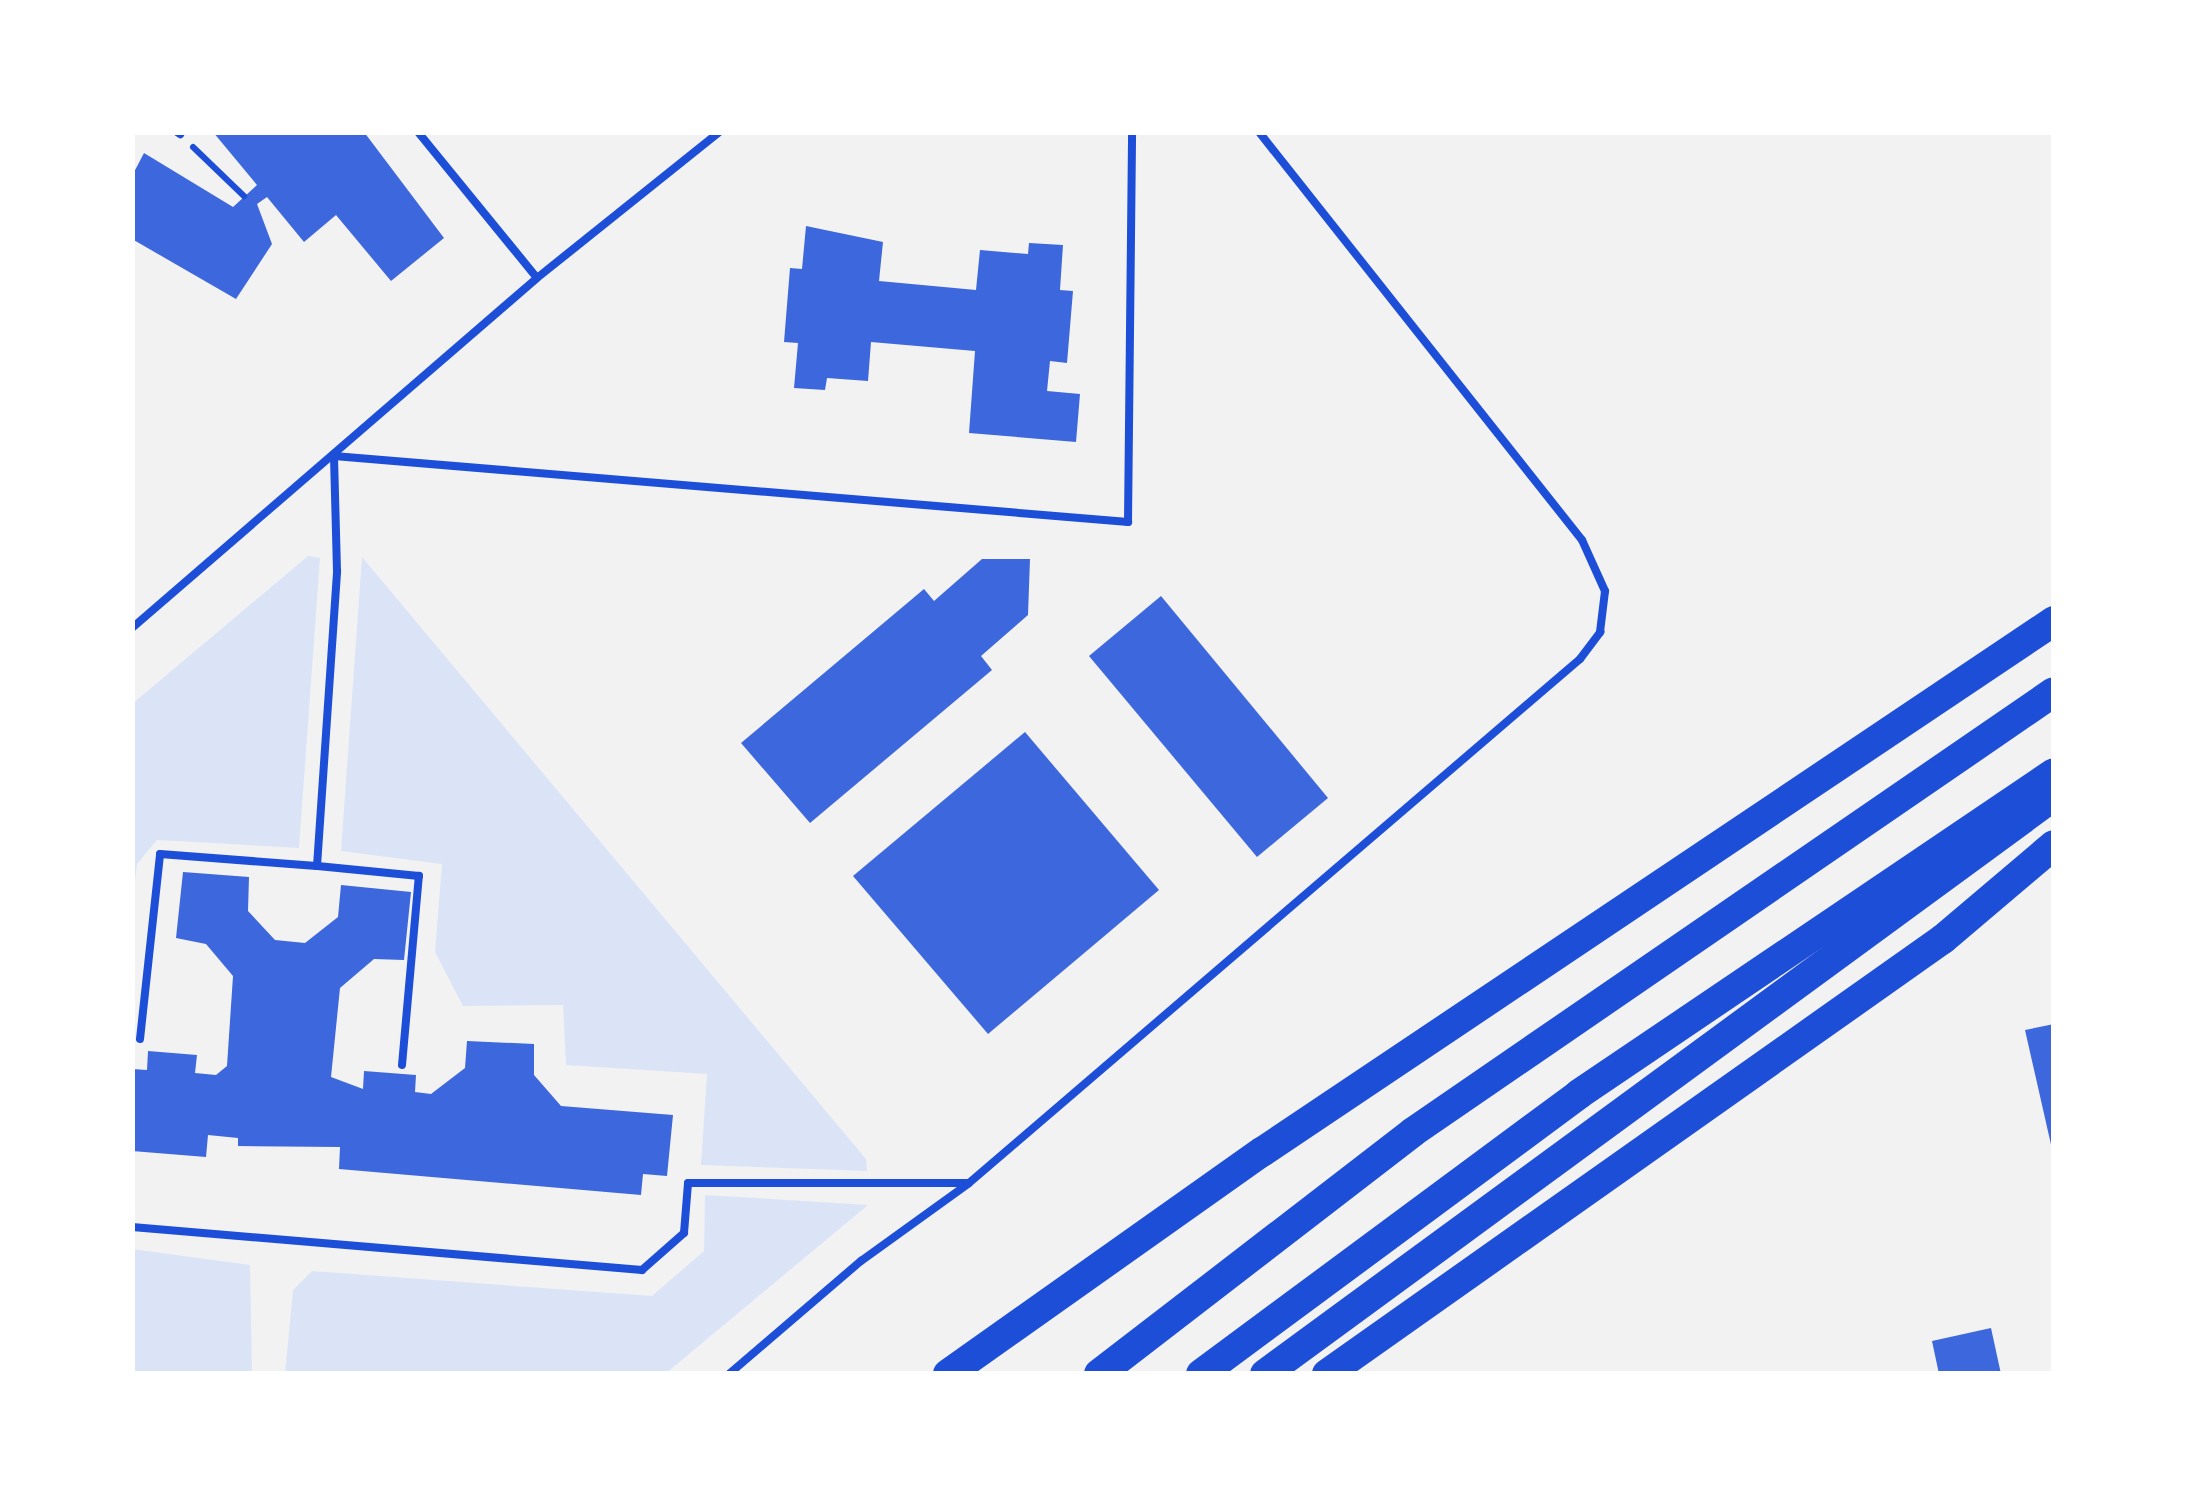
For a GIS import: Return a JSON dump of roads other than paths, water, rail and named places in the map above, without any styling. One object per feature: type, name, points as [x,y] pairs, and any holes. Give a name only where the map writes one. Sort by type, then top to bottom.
[{"type":"highway","points":[[948,1374],[1262,1152],[2054,621]]},
{"type":"highway","points":[[1099,1374],[1413,1132],[2054,692]]},
{"type":"highway","points":[[1201,1374],[1579,1094],[2054,773]]},
{"type":"highway","points":[[1265,1374],[2054,796]]},
{"type":"highway","points":[[1327,1374],[1943,939],[2054,845]]},
{"type":"lane","points":[[418,132],[537,278]]},
{"type":"lane","points":[[132,628],[537,278],[719,132]]},
{"type":"lane","points":[[334,456],[1128,522],[1132,132]]},
{"type":"lane","points":[[729,1374],[861,1261],[969,1183],[1580,659],[1600,632],[1605,591],[1582,540],[1259,132]]},
{"type":"lane","points":[[317,866],[337,571],[334,456]]},
{"type":"lane","points":[[140,1039],[160,854],[419,876],[402,1065]]},
{"type":"lane","points":[[132,1227],[642,1270],[684,1233],[688,1183],[969,1183]]}]
